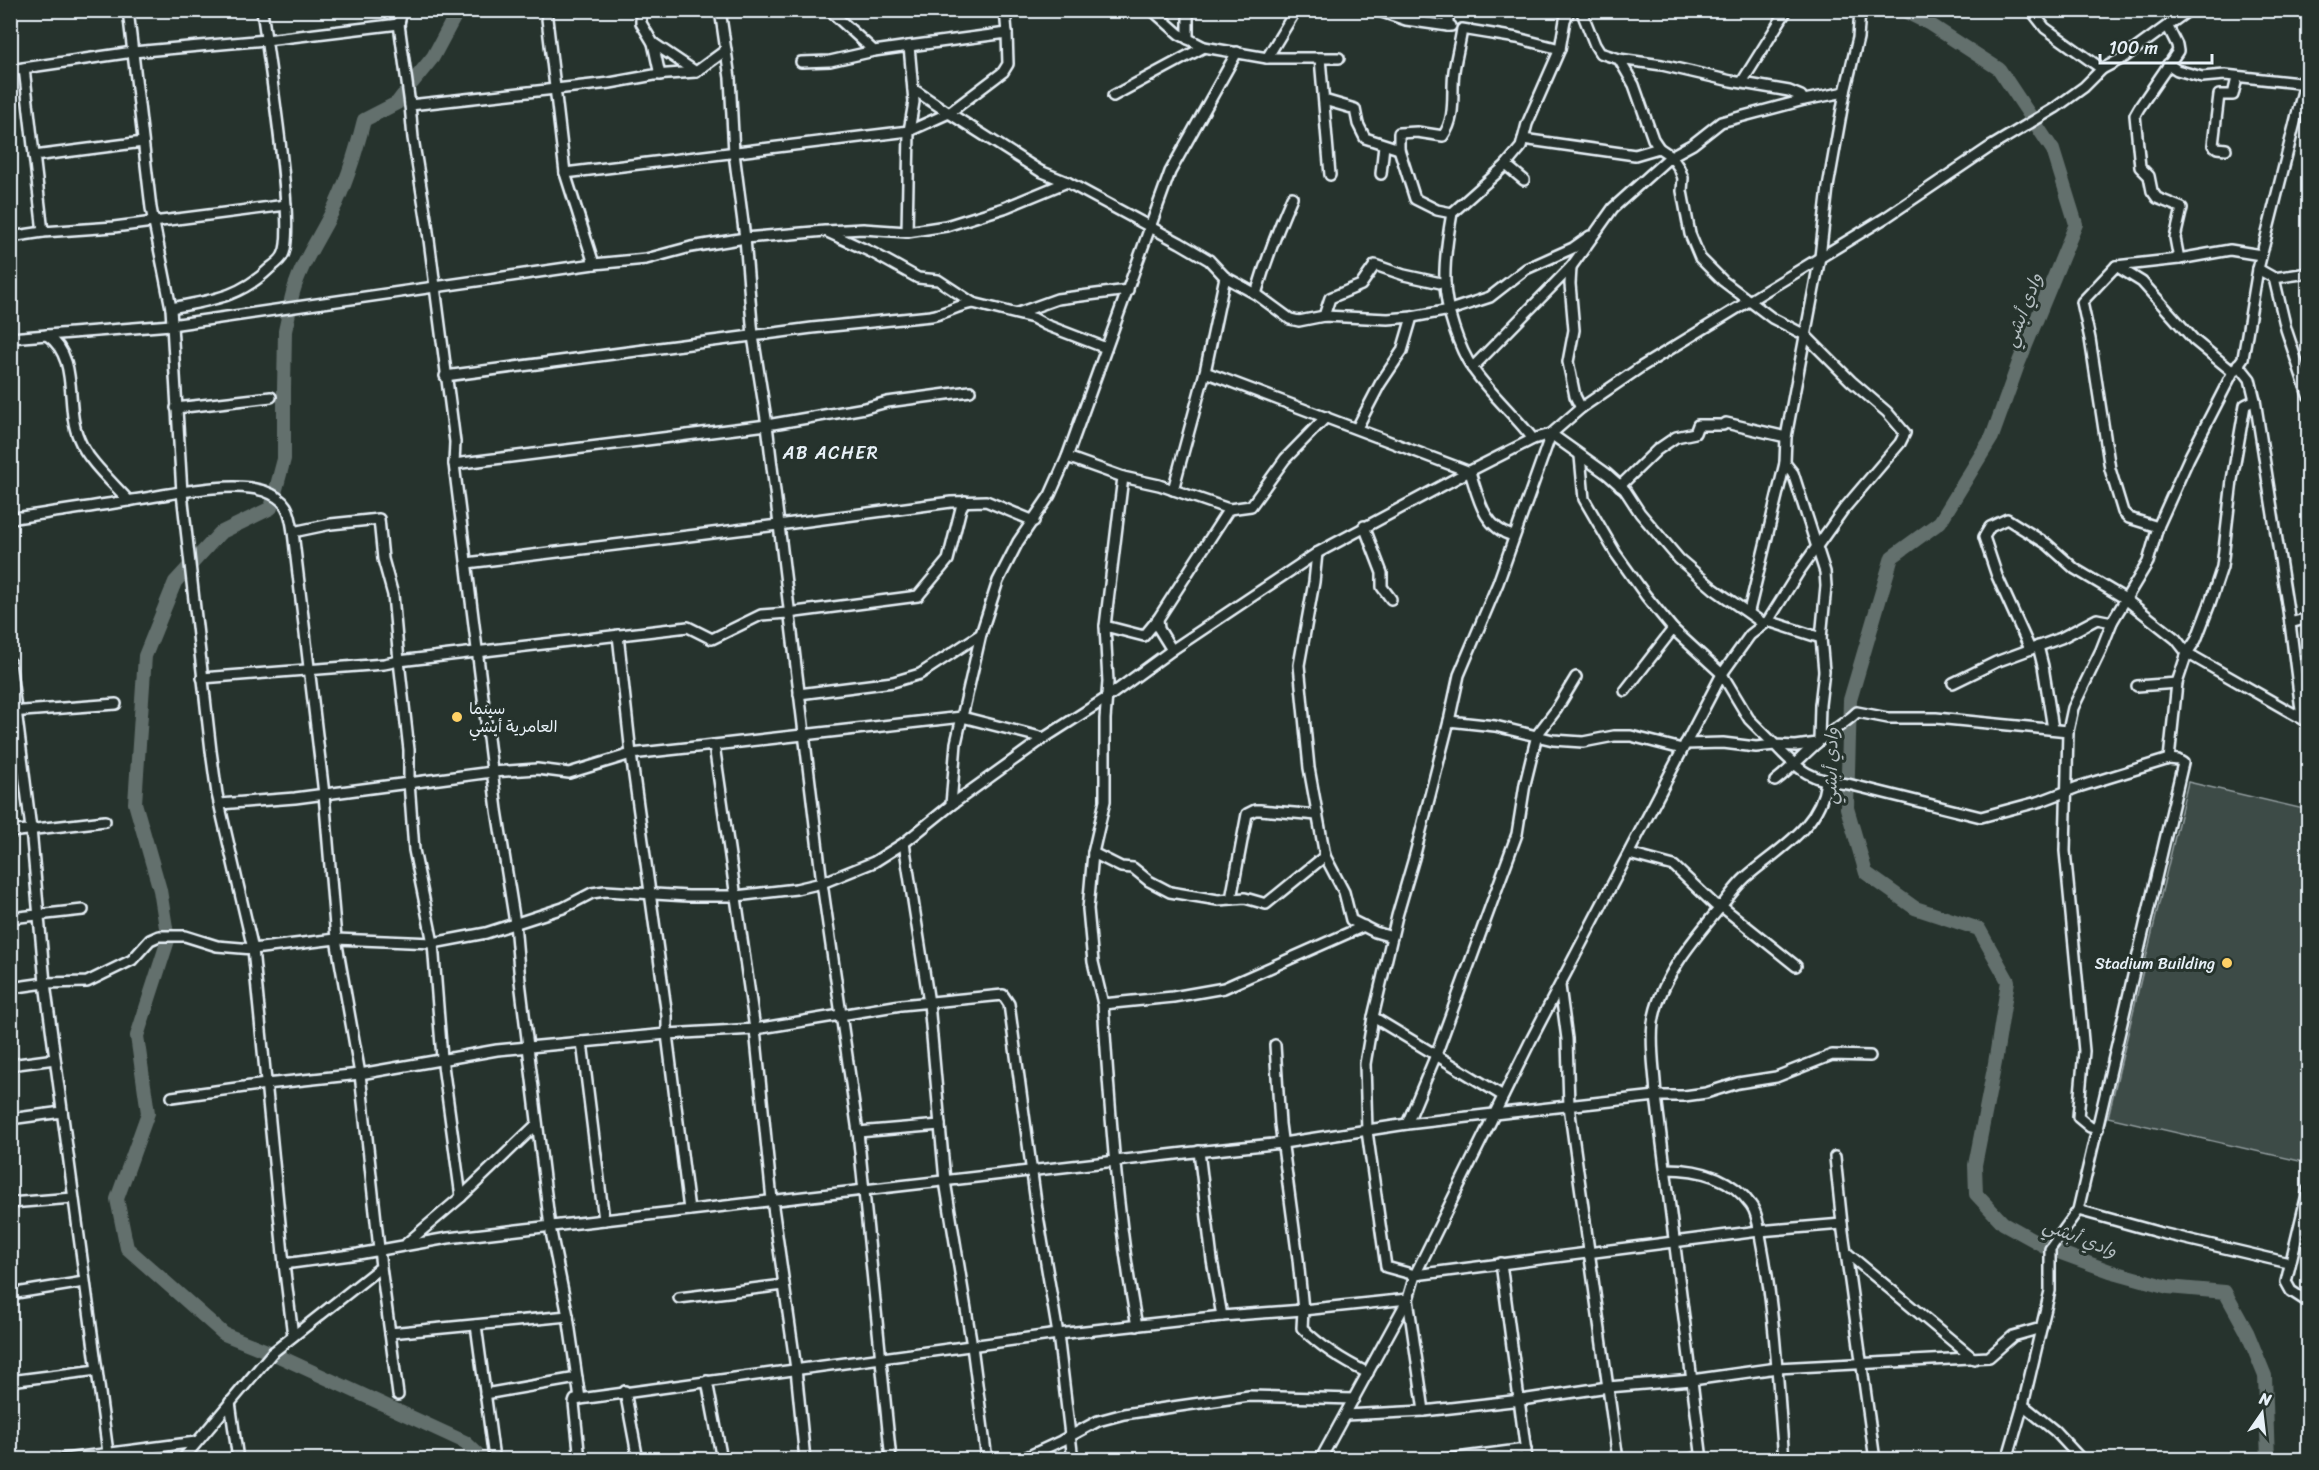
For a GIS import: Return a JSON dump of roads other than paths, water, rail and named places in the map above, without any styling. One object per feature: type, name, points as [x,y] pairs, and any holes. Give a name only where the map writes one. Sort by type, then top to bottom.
[{"type":"street","points":[[128,10],[153,222],[171,308],[182,493],[202,678],[220,804],[253,949],[293,1336]]},
{"type":"street","points":[[171,308],[219,299],[242,291],[262,276],[283,255],[287,238],[286,205],[262,10]]},
{"type":"street","points":[[402,10],[399,24],[455,442],[454,464],[492,772],[515,923],[550,1227],[568,1316],[580,1399]]},
{"type":"street","points":[[546,10],[564,173],[594,264]]},
{"type":"street","points":[[641,10],[640,23],[653,43],[660,75]]},
{"type":"street","points":[[720,10],[726,50],[753,336],[767,425],[822,883],[858,1132],[891,1460]]},
{"type":"street","points":[[829,10],[874,51]]},
{"type":"street","points":[[564,173],[909,131],[949,113],[1003,72],[1008,64],[1005,10]]},
{"type":"street","points":[[1152,10],[1179,34],[1204,47],[1267,58],[1339,58]]},
{"type":"street","points":[[1188,10],[1188,39]]},
{"type":"street","points":[[1267,58],[1296,10]]},
{"type":"street","points":[[1376,10],[1406,20],[1517,38],[1560,49]]},
{"type":"street","points":[[1448,10],[1448,26]]},
{"type":"street","points":[[1533,440],[1472,368],[1463,351],[1450,310],[1445,284],[1452,213],[1506,165],[1521,147],[1560,49],[1565,20],[1570,10]]},
{"type":"street","points":[[1581,10],[1594,45],[1600,52],[1619,59],[1662,65],[1789,91],[1801,96],[1804,100]]},
{"type":"street","points":[[1742,82],[1787,10]]},
{"type":"street","points":[[1749,611],[1785,463],[1786,437],[1820,256],[1828,187],[1845,92],[1858,38],[1860,10]]},
{"type":"street","points":[[2031,10],[2044,27],[2102,69]]},
{"type":"street","points":[[10,988],[45,983],[87,982],[132,960],[150,940],[159,936],[185,936],[217,946],[253,949],[336,939],[433,943],[460,940],[563,908],[592,893],[604,891],[736,896],[796,889],[822,883],[874,862],[904,843],[951,805],[1044,738],[1105,699],[1172,650],[1317,553],[1364,526],[1470,472],[1533,440],[1551,434],[1581,408],[1641,367],[1885,218],[1990,147],[2055,108],[2084,87],[2102,69],[2168,27],[2189,10]]},
{"type":"street","points":[[10,70],[133,52],[266,40],[399,24]]},
{"type":"street","points":[[2168,27],[2178,48],[2135,115],[2139,167],[2149,176],[2152,191],[2157,198],[2182,208],[2175,238],[2179,259]]},
{"type":"street","points":[[1452,213],[1437,210],[1415,199],[1399,149],[1399,133],[1417,132],[1443,136],[1447,130],[1462,29]]},
{"type":"street","points":[[801,62],[830,61],[874,51],[1007,33]]},
{"type":"street","points":[[653,43],[696,72]]},
{"type":"street","points":[[906,232],[909,131],[914,102],[909,46]]},
{"type":"street","points":[[1113,96],[1204,47]]},
{"type":"street","points":[[410,105],[696,72],[726,50]]},
{"type":"street","points":[[951,805],[956,743],[981,634],[998,581],[1018,542],[1050,495],[1067,457],[1170,172],[1237,52]]},
{"type":"street","points":[[1320,58],[1329,176]]},
{"type":"street","points":[[1320,1460],[1408,1299],[1415,1275],[1503,1096],[1722,674],[1750,635],[1766,623],[1818,545],[1860,488],[1900,443],[1905,433],[1887,412],[1805,336],[1772,318],[1705,265],[1690,234],[1682,191],[1683,178],[1671,156],[1659,148],[1644,116],[1634,85],[1619,59]]},
{"type":"street","points":[[2168,64],[2202,77],[2225,75],[2307,84]]},
{"type":"street","points":[[24,68],[43,232]]},
{"type":"street","points":[[2098,1129],[2090,1127],[2078,1117],[2084,1051],[2065,851],[2068,731],[2073,708],[2112,622],[2124,598],[2148,562],[2158,527],[2189,458],[2235,368],[2243,358],[2258,268],[2307,84],[2308,71]]},
{"type":"street","points":[[2226,149],[2213,145],[2219,94],[2233,95],[2237,78]]},
{"type":"street","points":[[913,89],[1030,165],[1067,182],[1209,260],[1225,277],[1256,294],[1290,319],[1299,321],[1324,316],[1389,319],[1450,310],[1490,297],[1526,269],[1573,248],[1597,232]]},
{"type":"street","points":[[1472,368],[1571,267],[1613,208],[1671,156],[1693,144],[1721,122],[1804,100],[1845,92]]},
{"type":"street","points":[[1324,100],[1355,109],[1358,124],[1365,138],[1383,146],[1399,149]]},
{"type":"street","points":[[1523,139],[1635,155],[1659,148]]},
{"type":"street","points":[[34,156],[143,142]]},
{"type":"street","points":[[1381,174],[1383,146]]},
{"type":"street","points":[[1506,165],[1524,180]]},
{"type":"street","points":[[10,338],[171,325],[435,286],[646,259],[692,247],[745,238],[825,231],[906,232],[946,226],[981,216],[1067,182]]},
{"type":"street","points":[[1256,294],[1267,256],[1274,245],[1292,197]]},
{"type":"street","points":[[10,237],[286,205]]},
{"type":"street","points":[[825,231],[873,253],[918,278],[938,280],[973,303]]},
{"type":"street","points":[[2158,527],[2129,518],[2123,512],[2110,469],[2090,339],[2082,307],[2084,298],[2116,266],[2179,259],[2230,250],[2261,255]]},
{"type":"street","points":[[1324,316],[1330,298],[1361,285],[1375,266],[1445,284]]},
{"type":"street","points":[[2116,266],[2142,282],[2194,340],[2250,379],[2305,720]]},
{"type":"street","points":[[1571,267],[1570,284],[1574,330],[1568,362],[1575,396],[1581,408]]},
{"type":"street","points":[[2258,268],[2274,278],[2308,273]]},
{"type":"street","points":[[1173,490],[1205,372],[1225,277]]},
{"type":"street","points":[[2274,278],[2286,329],[2308,395]]},
{"type":"street","points":[[1018,313],[1057,299],[1128,290]]},
{"type":"street","points":[[445,376],[753,336],[932,316],[946,314],[959,305],[973,303],[1018,313],[1106,348]]},
{"type":"street","points":[[1357,428],[1380,384],[1402,351],[1412,317]]},
{"type":"street","points":[[47,335],[56,341],[66,361],[72,409],[80,443],[129,501]]},
{"type":"street","points":[[1205,372],[1470,472]]},
{"type":"street","points":[[454,464],[767,425],[887,402],[970,391]]},
{"type":"street","points":[[176,408],[271,397]]},
{"type":"street","points":[[2169,759],[2177,683],[2187,652],[2196,640],[2222,567],[2232,480],[2245,405],[2255,400]]},
{"type":"street","points":[[1067,457],[1123,477],[1173,490],[1229,509],[1244,508],[1251,506],[1286,459],[1326,417]]},
{"type":"street","points":[[1620,486],[1658,450],[1676,437],[1695,433],[1698,425],[1726,423],[1786,437]]},
{"type":"street","points":[[1551,434],[1620,486],[1679,560],[1714,589],[1766,623],[1821,638]]},
{"type":"street","points":[[1551,434],[1498,583],[1459,675],[1373,1017],[1365,1064],[1367,1131],[1384,1263],[1392,1270],[1415,1275],[1759,1231],[1842,1224]]},
{"type":"street","points":[[1580,456],[1584,499],[1630,575],[1673,629],[1722,674],[1749,719],[1795,766],[1826,782],[1848,784],[1981,817],[2065,793],[2169,759],[2181,761],[2182,766],[2078,1210],[2050,1249],[2049,1291],[2023,1405],[2007,1460]]},
{"type":"street","points":[[1785,463],[1793,473],[1825,572],[1826,586],[1821,638],[1824,671],[1818,742]]},
{"type":"street","points":[[1470,472],[1484,516],[1501,531],[1513,536]]},
{"type":"street","points":[[1123,477],[1105,626],[1108,682],[1105,699],[1105,801],[1093,853],[1088,909],[1093,962],[1103,1004],[1116,1161],[1130,1286],[1137,1326]]},
{"type":"street","points":[[10,519],[182,493],[245,487],[271,493],[289,508],[324,794],[336,939],[360,1074],[381,1250],[381,1267],[398,1395]]},
{"type":"street","points":[[467,563],[965,501],[986,501],[1034,521]]},
{"type":"street","points":[[202,678],[384,664],[399,660],[688,627],[712,639],[761,615],[788,614],[918,596],[948,560],[961,508],[965,501]]},
{"type":"street","points":[[1105,626],[1144,636],[1158,619],[1229,509]]},
{"type":"street","points":[[293,532],[330,524],[379,519],[383,559],[393,594],[409,750],[414,850],[433,943],[442,1058],[461,1197]]},
{"type":"street","points":[[2053,729],[2043,666],[1986,549],[1984,537],[1986,532],[1995,523],[2007,519],[2047,544],[2075,569],[2124,598],[2176,639],[2187,652],[2305,720]]},
{"type":"street","points":[[1364,526],[1382,573],[1382,587],[1391,599]]},
{"type":"street","points":[[1317,553],[1299,665],[1309,768],[1325,856],[1344,892],[1351,920],[1392,937]]},
{"type":"street","points":[[2290,623],[2308,618]]},
{"type":"street","points":[[1158,619],[1159,629],[1172,650]]},
{"type":"street","points":[[1953,683],[1988,666],[2061,638],[2097,619],[2112,622]]},
{"type":"street","points":[[1625,691],[1673,629]]},
{"type":"street","points":[[800,694],[893,682],[920,674],[981,634]]},
{"type":"street","points":[[618,635],[649,894],[667,1016],[667,1034],[688,1210]]},
{"type":"street","points":[[10,662],[14,711],[31,829],[45,983],[108,1456]]},
{"type":"street","points":[[1407,1124],[1436,1055],[1517,834],[1525,784],[1537,735],[1556,711],[1576,677]]},
{"type":"street","points":[[2137,686],[2177,683]]},
{"type":"street","points":[[14,711],[116,704]]},
{"type":"street","points":[[1775,782],[1795,766],[1818,742],[1857,712],[1888,718],[1936,718],[2068,731]]},
{"type":"street","points":[[220,804],[324,794],[492,772],[537,769],[569,773],[631,754],[962,717],[1044,738]]},
{"type":"street","points":[[1449,721],[1495,726],[1553,740],[1582,742],[1624,736],[1684,746],[1723,743],[1756,747],[1775,745],[1796,747],[1818,742]]},
{"type":"street","points":[[714,745],[755,1029],[772,1200],[796,1369],[805,1460]]},
{"type":"street","points":[[1684,1460],[1702,1458],[1656,1096],[1652,1038],[1657,1008],[1682,953],[1744,879],[1806,828],[1818,809],[1825,792],[1826,782]]},
{"type":"street","points":[[1231,899],[1247,814],[1260,810],[1317,815]]},
{"type":"street","points":[[10,832],[105,821]]},
{"type":"street","points":[[904,843],[928,1003],[945,1181],[972,1346],[987,1460]]},
{"type":"street","points":[[1093,853],[1121,867],[1133,868],[1149,881],[1170,892],[1218,900],[1245,898],[1266,904],[1325,856]]},
{"type":"street","points":[[1629,854],[1674,866],[1714,905],[1721,906],[1796,966]]},
{"type":"street","points":[[10,918],[83,909]]},
{"type":"street","points":[[1103,1004],[1173,997],[1224,988],[1364,926]]},
{"type":"street","points":[[1560,986],[1567,1039],[1569,1106],[1618,1460]]},
{"type":"street","points":[[172,1097],[360,1074],[442,1058],[528,1047],[667,1034],[755,1029],[840,1014],[1003,995],[1006,999],[1058,1334],[1073,1460]]},
{"type":"street","points":[[1373,1017],[1503,1096]]},
{"type":"street","points":[[582,1042],[604,1220]]},
{"type":"street","points":[[1275,1045],[1283,1143],[1303,1310],[1302,1328],[1314,1340],[1346,1363],[1368,1373]]},
{"type":"street","points":[[284,1264],[405,1245],[604,1220],[1283,1143],[1407,1124],[1494,1114],[1656,1096],[1684,1096],[1706,1093],[1738,1083],[1776,1077],[1832,1055],[1870,1056]]},
{"type":"street","points":[[10,1065],[55,1059]]},
{"type":"street","points":[[10,1119],[62,1113]]},
{"type":"street","points":[[405,1245],[461,1197],[537,1124]]},
{"type":"street","points":[[858,1132],[940,1125]]},
{"type":"street","points":[[1199,1151],[1212,1260],[1222,1316]]},
{"type":"street","points":[[1835,1157],[1842,1224],[1875,1460]]},
{"type":"street","points":[[1666,1169],[1706,1172],[1725,1181],[1753,1208],[1765,1263],[1777,1368],[1784,1460]]},
{"type":"street","points":[[2308,1190],[2286,1282],[2288,1288],[2308,1302]]},
{"type":"street","points":[[10,1203],[73,1198]]},
{"type":"street","points":[[2078,1210],[2161,1233],[2289,1263]]},
{"type":"street","points":[[1847,1253],[1974,1359]]},
{"type":"street","points":[[1501,1263],[1521,1400],[1527,1460]]},
{"type":"street","points":[[182,1460],[272,1353],[381,1267]]},
{"type":"street","points":[[10,1294],[84,1282]]},
{"type":"street","points":[[679,1298],[784,1285]]},
{"type":"street","points":[[580,1460],[574,1404],[575,1400],[580,1399],[625,1391],[1058,1334],[1408,1299]]},
{"type":"street","points":[[1408,1299],[1424,1411]]},
{"type":"street","points":[[390,1333],[568,1316]]},
{"type":"street","points":[[476,1325],[493,1451]]},
{"type":"street","points":[[1345,1415],[1424,1411],[1777,1368],[1974,1359],[1989,1357],[2013,1336],[2041,1328]]},
{"type":"street","points":[[10,1381],[97,1370]]},
{"type":"street","points":[[485,1394],[577,1378]]},
{"type":"street","points":[[707,1381],[722,1460]]},
{"type":"street","points":[[625,1391],[638,1460]]},
{"type":"street","points":[[1020,1460],[1109,1417],[1258,1396],[1354,1399]]},
{"type":"street","points":[[230,1402],[238,1460]]},
{"type":"street","points":[[2023,1405],[2055,1431],[2082,1460]]},
{"type":"street","points":[[57,1460],[108,1456],[196,1443]]},
{"type":"street","points":[[1442,1460],[1526,1449]]},
{"type":"waterway","points":[[412,83],[433,57],[456,14],[454,10]]},
{"type":"waterway","name":"وادي أبشي","points":[[1902,10],[1928,23],[1999,69],[2053,150],[2076,224],[2019,362],[1992,437],[1940,522],[1892,557],[1850,700],[1847,808],[1866,873],[1915,908],[1979,929],[2008,981],[1975,1165],[1976,1194],[2003,1223],[2050,1249],[2110,1271],[2168,1287],[2225,1292],[2247,1332],[2265,1376],[2268,1460]]},
{"type":"waterway","points":[[291,300],[303,266],[342,190],[364,120],[397,103],[403,95]]},
{"type":"waterway","points":[[289,313],[285,331],[284,459],[271,508],[220,533],[175,582],[145,656],[135,803],[160,890],[168,940],[137,1036],[148,1113],[117,1199],[127,1248],[224,1334],[272,1353],[465,1442],[484,1460]]},
{"type":"place","name":"سينما العامرية أبشي","points":[[457,717]]},
{"type":"place","name":"Stadium Building","points":[[2227,963]]},
{"type":"district","name":"AB ACHER","points":[[831,453]]}]
